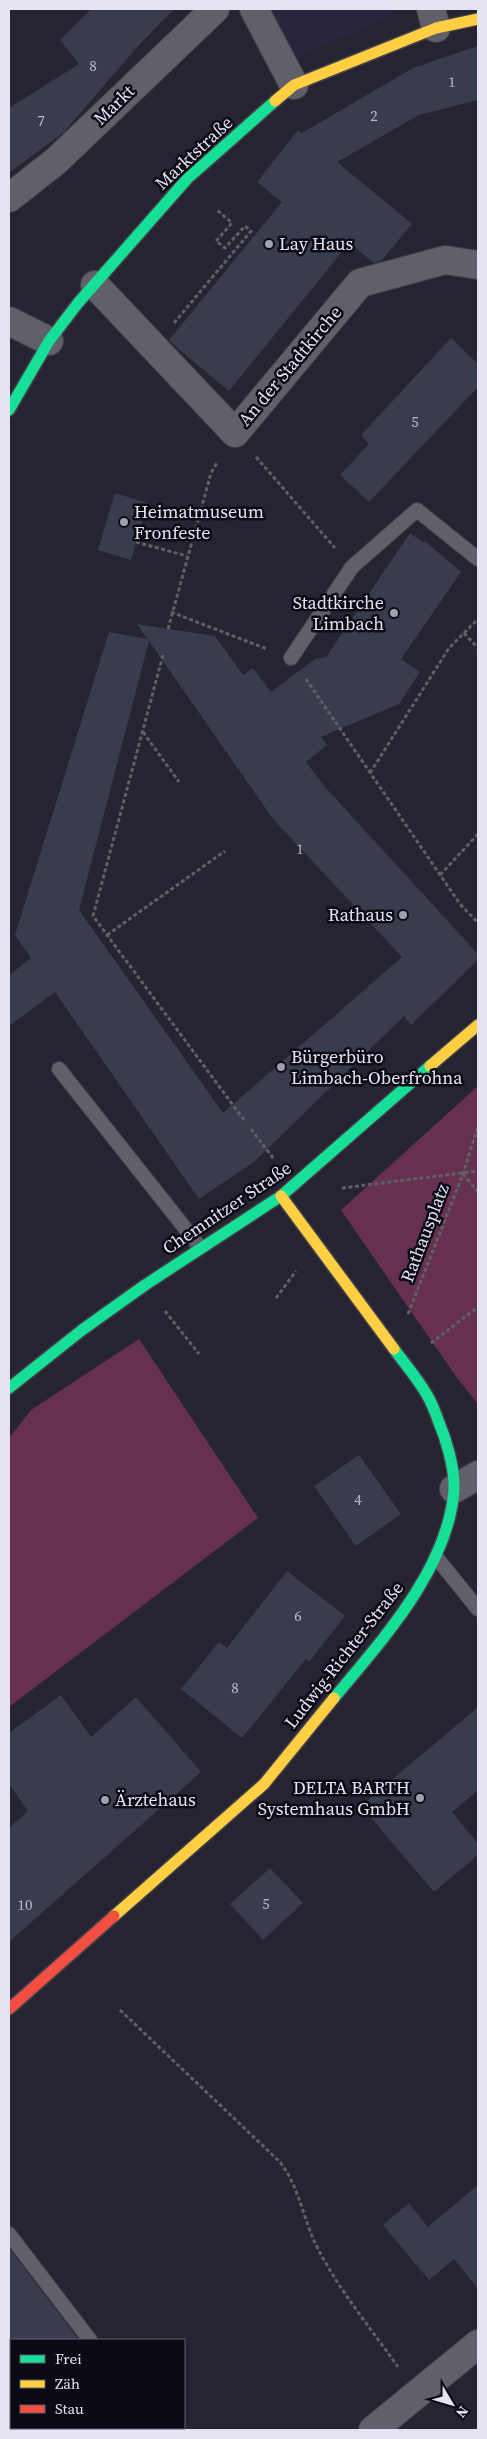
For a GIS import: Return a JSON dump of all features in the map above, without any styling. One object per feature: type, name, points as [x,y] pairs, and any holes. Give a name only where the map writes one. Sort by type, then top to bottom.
[{"type":"street","name":"Markt","points":[[9,198],[56,161],[215,9]]},
{"type":"street","points":[[254,9],[294,85]]},
{"type":"street","name":"Marktstraße","points":[[9,410],[48,341],[78,303],[187,179],[294,85],[434,19],[478,19]]},
{"type":"street","name":"An der Stadtkirche","points":[[95,285],[235,433],[360,283],[445,260],[478,266]]},
{"type":"street","points":[[9,321],[48,341]]},
{"type":"street","name":"Chemnitzer Straße","points":[[9,1388],[82,1330],[145,1285],[200,1247],[281,1196],[478,1025]]},
{"type":"street","name":"Ludwig-Richter-Straße","points":[[9,2009],[264,1784],[375,1649],[419,1587],[436,1557],[446,1528],[454,1489],[447,1441],[428,1396],[281,1196]]},
{"type":"street","points":[[454,1489],[478,1475]]},
{"type":"street","points":[[374,2430],[478,2344]]},
{"type":"lane","points":[[291,658],[352,568],[417,510],[478,559]]},
{"type":"lane","points":[[59,1069],[200,1247]]},
{"type":"lane","points":[[436,1557],[478,1609]]},
{"type":"lane","points":[[9,2234],[89,2339]]},
{"type":"path","points":[[153,347],[251,231],[245,226],[225,248],[216,241],[232,223],[217,210]]},
{"type":"path","points":[[168,629],[171,612],[211,473],[235,433],[352,568]]},
{"type":"path","points":[[136,542],[187,556]]},
{"type":"path","points":[[171,612],[291,658],[460,904],[478,923]]},
{"type":"path","points":[[370,773],[449,648],[478,619]]},
{"type":"path","points":[[464,632],[478,648]]},
{"type":"path","points":[[162,655],[93,916],[244,1120]]},
{"type":"path","points":[[143,732],[179,782]]},
{"type":"path","points":[[440,875],[478,834]]},
{"type":"path","points":[[107,936],[225,851]]},
{"type":"path","name":"Rathausplatz","points":[[394,1350],[463,1174],[478,1126]]},
{"type":"path","points":[[339,1189],[478,1171]]},
{"type":"path","points":[[463,1174],[478,1192]]},
{"type":"path","points":[[276,1298],[290,1276]]},
{"type":"path","points":[[145,1285],[199,1354]]},
{"type":"path","points":[[404,1363],[478,1307]]},
{"type":"path","points":[[120,2010],[280,2162],[295,2187],[307,2225],[330,2270],[417,2395]]},
{"type":"shaded area","points":[[253,9],[392,9],[391,15],[283,64]]},
{"type":"shaded area","points":[[478,1086],[478,1404],[457,1378],[341,1210]]},
{"type":"shaded area","points":[[139,1339],[258,1518],[9,1707],[9,1438],[31,1410]]},
{"type":"building","points":[[91,9],[174,9],[139,45],[64,132],[9,173],[9,108],[79,64],[60,40]]},
{"type":"building","points":[[478,46],[478,100],[419,115],[337,162],[412,224],[381,261],[374,263],[349,243],[229,391],[169,340],[282,202],[257,182],[298,130],[302,133],[413,68]]},
{"type":"building","points":[[451,338],[478,364],[478,387],[369,502],[340,475],[369,444],[361,435]]},
{"type":"building","name":"Heimatmuseum Fronfeste","points":[[115,493],[148,503],[131,560],[98,550]]},
{"type":"building","name":"Rathaus","points":[[410,533],[424,543],[425,541],[461,572],[401,659],[420,672],[399,704],[321,737],[327,745],[306,762],[325,787],[478,954],[478,960],[411,1025],[404,1016],[254,1162],[199,1199],[55,992],[9,1026],[9,975],[31,958],[15,935],[109,632],[147,639],[137,624],[215,636],[243,675],[253,668],[271,692],[315,659],[326,657]],"holes":[[[149,641],[273,819],[402,957],[223,1113],[79,910]]]},
{"type":"building","points":[[359,1455],[401,1514],[356,1546],[314,1486]]},
{"type":"building","points":[[287,1571],[345,1616],[309,1662],[306,1659],[242,1738],[181,1689],[219,1642],[227,1648]]},
{"type":"building","name":"Ärztehaus","points":[[61,1695],[91,1737],[136,1697],[201,1772],[9,1942],[9,1828],[28,1811],[9,1784],[9,1733]]},
{"type":"building","name":"DELTA BARTH Systemhaus GmbH","points":[[478,1707],[478,1790],[452,1812],[478,1844],[478,1855],[434,1892],[361,1806]]},
{"type":"building","points":[[270,1868],[303,1903],[263,1940],[230,1904]]},
{"type":"building","points":[[478,2185],[478,2289],[454,2259],[429,2280],[383,2225],[409,2203],[428,2227]]},
{"type":"building","points":[[9,2248],[78,2339],[9,2340]]},
{"type":"traffic: fast","points":[[9,410],[49,341],[78,303],[187,179],[275,101]]},
{"type":"traffic: fast","points":[[9,1388],[82,1330],[145,1285],[281,1196],[430,1066]]},
{"type":"traffic: fast","points":[[334,1698],[391,1628],[410,1602],[426,1575],[439,1548],[449,1519],[454,1490],[449,1454],[429,1398],[416,1377],[394,1349]]},
{"type":"traffic: slow","points":[[275,101],[294,85],[436,28],[478,19]]},
{"type":"traffic: slow","points":[[430,1066],[478,1025]]},
{"type":"traffic: slow","points":[[281,1196],[394,1349]]},
{"type":"traffic: slow","points":[[114,1916],[264,1784],[334,1698]]},
{"type":"traffic: jam","points":[[9,2009],[114,1916]]},
{"type":"place","name":"Lay Haus","points":[[269,244]]},
{"type":"place","name":"Heimatmuseum Fronfeste","points":[[124,522]]},
{"type":"place","name":"Stadtkirche Limbach","points":[[394,613]]},
{"type":"place","name":"Rathaus","points":[[403,915]]},
{"type":"place","name":"Bürgerbüro Limbach-Oberfrohna","points":[[281,1067]]},
{"type":"place","name":"DELTA BARTH Systemhaus GmbH","points":[[420,1798]]},
{"type":"place","name":"Ärztehaus","points":[[105,1800]]}]
